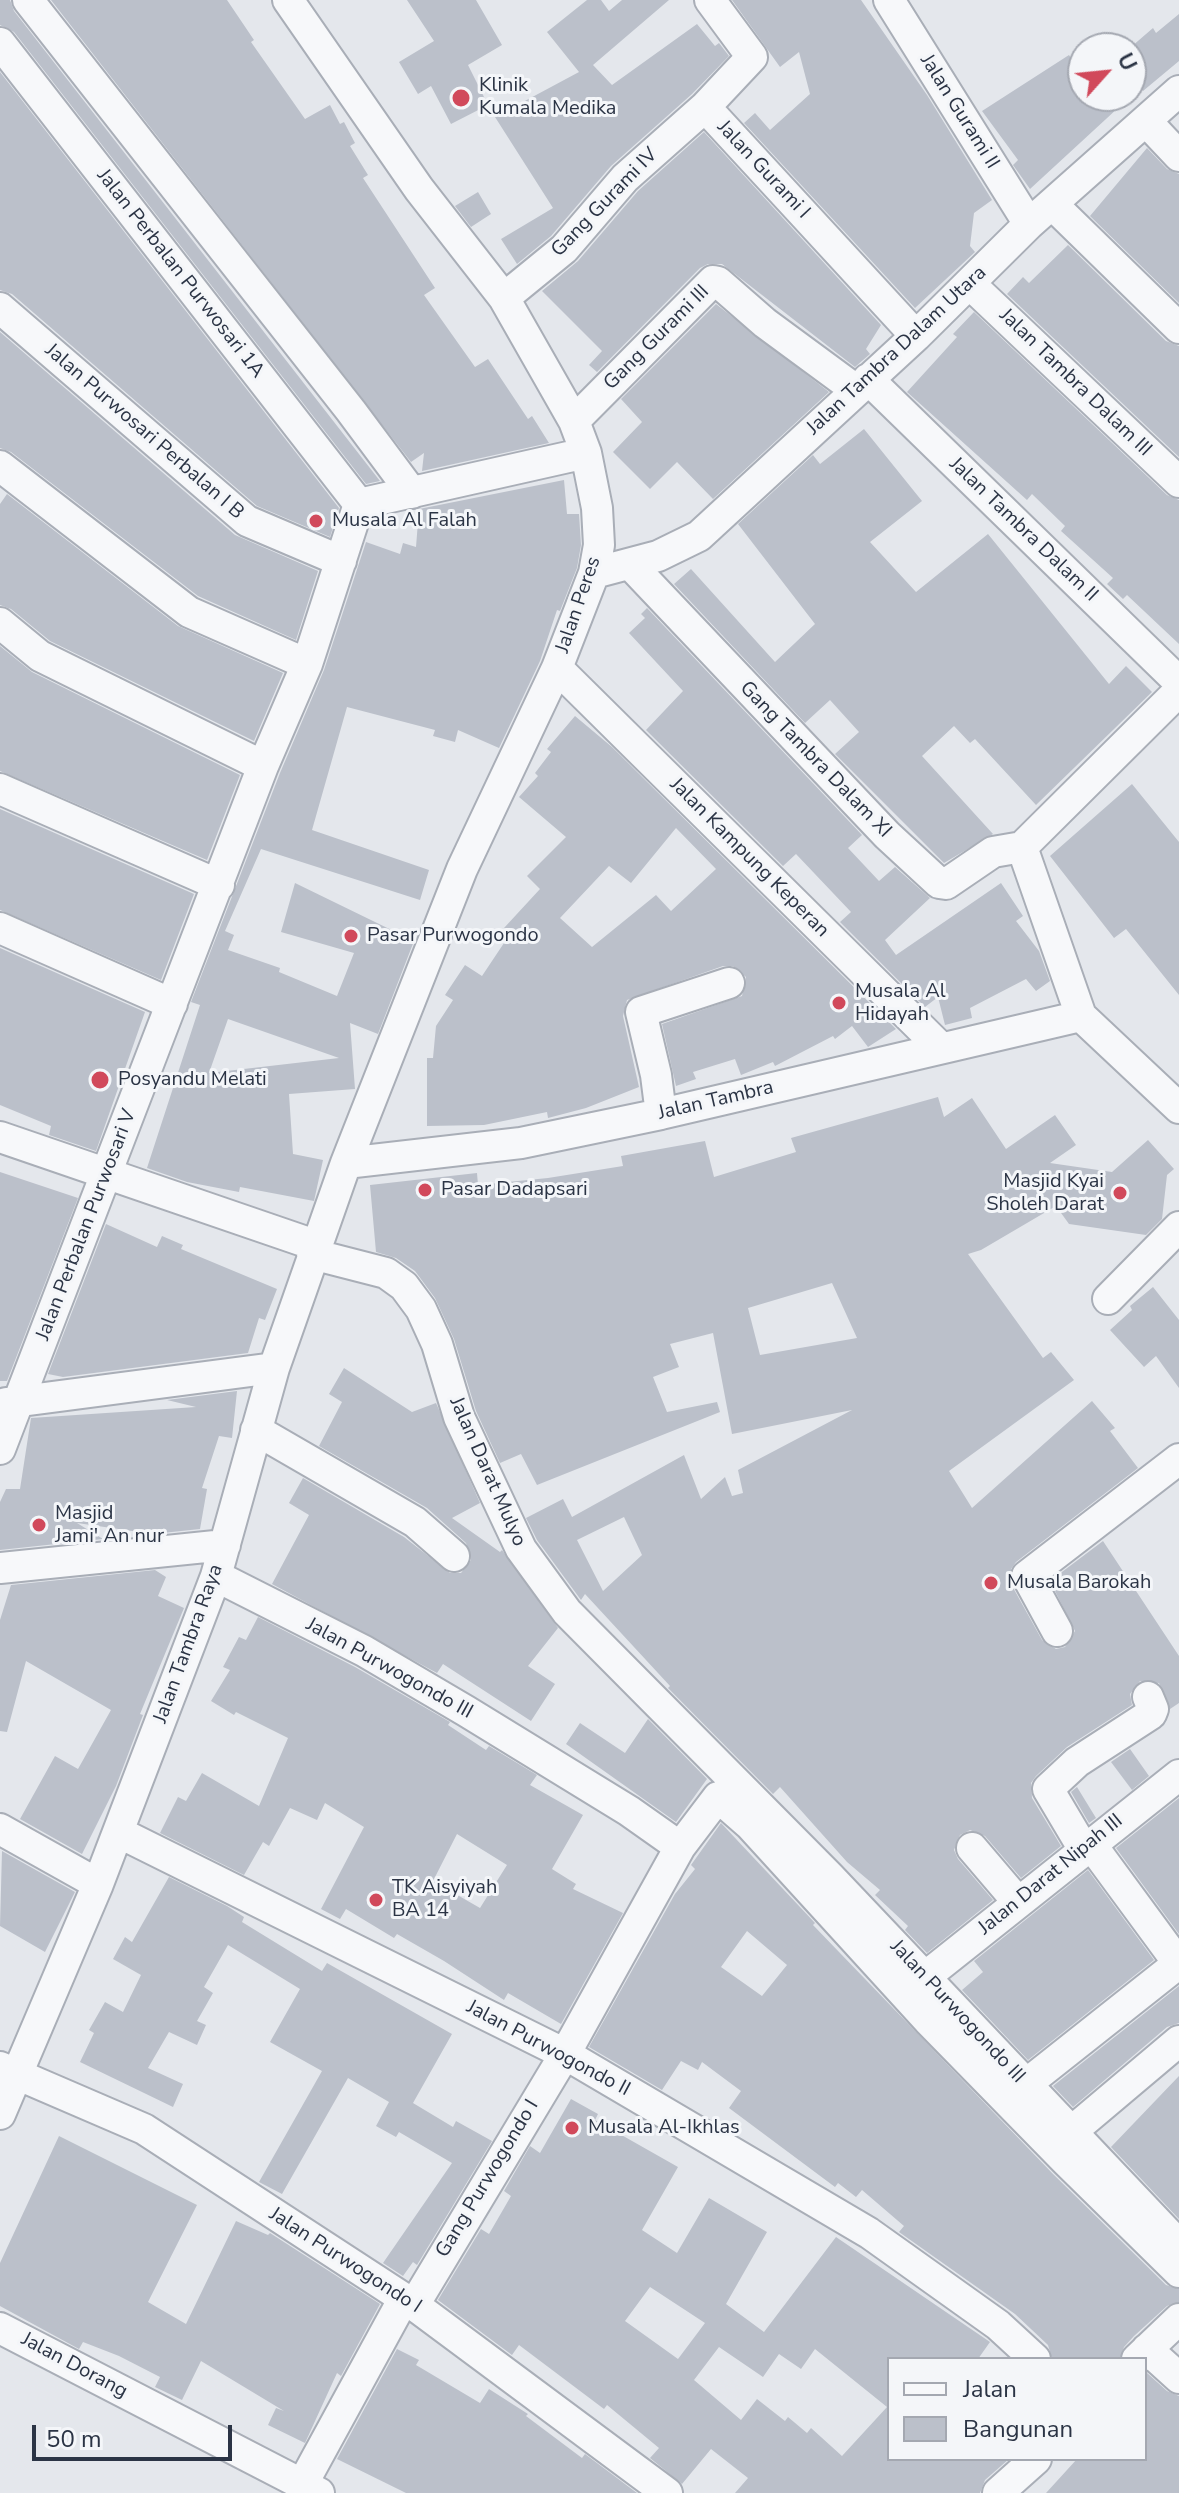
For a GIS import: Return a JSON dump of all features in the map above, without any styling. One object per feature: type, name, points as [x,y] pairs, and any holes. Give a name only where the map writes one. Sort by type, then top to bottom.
[{"type":"street","points":[[28,0],[412,493]]},
{"type":"street","name":"Jalan Peres","points":[[288,0],[419,189],[504,298],[574,421],[586,453],[597,508],[599,545],[594,573],[557,668],[462,869],[346,1163]]},
{"type":"street","name":"Jalan Gurami I","points":[[710,0],[752,57],[705,107],[916,336]]},
{"type":"street","name":"Jalan Gurami II","points":[[889,0],[1029,224]]},
{"type":"street","name":"Jalan Perbalan Purwosari 1A","points":[[0,43],[359,504]]},
{"type":"street","name":"Jalan Tambra Dalam Utara","points":[[594,573],[658,556],[699,536],[916,336],[1029,224],[1179,91]]},
{"type":"street","name":"Gang Gurami IV","points":[[504,298],[564,249],[625,178],[705,107]]},
{"type":"street","points":[[1146,121],[1179,156]]},
{"type":"street","points":[[1052,204],[1179,328]]},
{"type":"street","name":"Gang Gurami III","points":[[574,421],[713,281],[862,385]]},
{"type":"street","name":"Jalan Tambra Dalam III","points":[[970,284],[1179,482]]},
{"type":"street","name":"Jalan Purwosari Perbalan I B","points":[[0,308],[247,521],[341,561]]},
{"type":"street","name":"Jalan Tambra Dalam II","points":[[862,385],[1179,682]]},
{"type":"street","points":[[359,504],[586,453]]},
{"type":"street","points":[[0,466],[189,612],[307,664]]},
{"type":"street","name":"Jalan Perbalan Purwosari V","points":[[0,1449],[10,1402],[106,1173],[263,766],[307,664],[359,504]]},
{"type":"street","name":"Gang Tambra Dalam XI","points":[[630,564],[887,835],[939,883],[946,884],[993,852],[1022,847]]},
{"type":"street","points":[[0,623],[40,656],[263,766]]},
{"type":"street","name":"Jalan Kampung Keperan","points":[[557,668],[941,1048]]},
{"type":"street","points":[[1179,691],[1022,847],[1081,1016],[1179,1108]]},
{"type":"street","points":[[0,789],[219,885]]},
{"type":"street","points":[[0,928],[172,1004]]},
{"type":"street","points":[[661,1114],[641,1012],[729,983]]},
{"type":"street","name":"Jalan Tambra","points":[[346,1163],[521,1143],[661,1114],[1081,1016]]},
{"type":"street","name":"Jalan Darat Mulyo","points":[[0,1137],[386,1273],[400,1281],[411,1294],[437,1344],[459,1417],[521,1549],[567,1612],[725,1790]]},
{"type":"street","name":"Jalan Tambra Raya","points":[[0,2114],[9,2071],[98,1884],[216,1576],[274,1368],[346,1163]]},
{"type":"street","points":[[1108,1299],[1179,1227]]},
{"type":"street","points":[[10,1402],[274,1368]]},
{"type":"street","points":[[256,1430],[415,1522],[454,1556]]},
{"type":"street","points":[[1057,1631],[1027,1576],[1179,1459]]},
{"type":"street","points":[[0,1568],[225,1545]]},
{"type":"street","name":"Jalan Purwogondo III","points":[[216,1576],[364,1651],[629,1811],[680,1847]]},
{"type":"street","points":[[1025,2085],[1179,1964],[1086,1845],[1048,1789],[1077,1762],[1151,1714],[1153,1709],[1148,1697]]},
{"type":"street","name":"Jalan Darat Nipah III","points":[[925,1977],[1086,1845],[1179,1775]]},
{"type":"street","points":[[725,1790],[750,1825],[1034,2129],[1179,2272]]},
{"type":"street","name":"Gang Purwogondo I","points":[[310,2489],[408,2302],[565,2054],[680,1847],[725,1790]]},
{"type":"street","name":"Jalan Purwogondo III","points":[[725,1790],[925,1977],[1179,2245]]},
{"type":"street","points":[[0,1829],[98,1884]]},
{"type":"street","name":"Jalan Purwogondo II","points":[[118,1832],[565,2054],[869,2233],[998,2325],[1033,2357]]},
{"type":"street","points":[[972,1848],[1018,1902]]},
{"type":"street","points":[[1071,2132],[1179,2041]]},
{"type":"street","name":"Jalan Purwogondo I","points":[[9,2071],[144,2129],[408,2302],[667,2493]]},
{"type":"street","points":[[1142,2354],[1179,2319]]},
{"type":"street","name":"Jalan Dorang","points":[[0,2328],[310,2489]]},
{"type":"street","points":[[1147,2357],[1179,2378]]},
{"type":"street","points":[[998,2493],[1034,2461]]},
{"type":"building","points":[[0,0],[10,0],[14,11],[380,481],[366,484],[14,32],[0,25]]},
{"type":"building","points":[[51,0],[227,0],[254,40],[251,42],[305,119],[330,105],[340,124],[344,122],[355,143],[350,146],[368,175],[363,178],[435,288],[424,295],[475,367],[488,359],[528,419],[532,416],[549,443],[422,471],[424,453],[411,462]]},
{"type":"building","points":[[407,0],[476,0],[502,45],[468,65],[488,105],[451,124],[431,86],[418,94],[399,62],[434,41]]},
{"type":"building","points":[[587,0],[601,0],[609,11],[622,0],[669,0],[593,65],[612,85],[697,24],[715,46],[719,43],[729,56],[692,94],[611,166],[551,236],[517,264],[501,239],[553,208],[495,117],[579,72],[547,32]]},
{"type":"building","points":[[732,0],[861,0],[927,95],[992,200],[974,213],[970,246],[975,252],[915,308],[744,123],[755,113],[770,130],[810,94],[799,52],[780,67]]},
{"type":"building","points":[[1179,14],[1179,61],[1147,88],[1147,33],[1153,28],[1156,33]]},
{"type":"building","points":[[1067,56],[1067,112],[1114,112],[1030,189],[1013,165],[1018,160],[982,111]]},
{"type":"building","points":[[0,72],[339,508],[330,537],[257,506],[12,294],[0,290]]},
{"type":"building","points":[[704,132],[881,325],[866,349],[870,354],[855,367],[722,264],[708,264],[700,268],[597,372],[589,365],[602,351],[542,291],[578,261],[638,191]]},
{"type":"building","points":[[1147,148],[1167,169],[1179,174],[1179,303],[1090,216]]},
{"type":"building","points":[[478,192],[491,214],[471,227],[455,206]]},
{"type":"building","points":[[1068,245],[1166,341],[1179,346],[1179,457],[1007,294],[1023,277],[1029,283]]},
{"type":"building","points":[[716,304],[829,392],[713,499],[677,462],[650,489],[613,452],[642,422],[621,399]]},
{"type":"building","points":[[974,312],[1167,495],[1179,500],[1179,644],[1127,595],[1123,599],[1107,584],[1113,578],[1061,531],[1065,526],[1032,494],[1027,500],[907,392],[957,337],[953,334]]},
{"type":"building","points":[[0,332],[235,535],[318,571],[296,640],[198,596],[11,452],[0,448]]},
{"type":"building","points":[[864,429],[922,501],[870,542],[916,592],[988,534],[1109,684],[1126,666],[1152,692],[1036,805],[975,739],[970,743],[954,726],[922,756],[993,834],[944,863],[835,754],[859,732],[830,700],[805,723],[674,584],[691,569],[775,662],[815,624],[738,524],[813,455],[820,464]]},
{"type":"building","points":[[564,480],[567,514],[579,514],[581,545],[577,568],[560,611],[557,610],[540,661],[499,748],[458,730],[455,742],[433,736],[435,730],[347,707],[312,830],[429,870],[420,900],[261,849],[225,931],[234,935],[228,950],[280,968],[279,972],[337,996],[354,953],[281,932],[295,883],[414,941],[378,1034],[350,1023],[355,1089],[289,1094],[293,1154],[323,1160],[314,1201],[240,1187],[239,1192],[187,1182],[147,1168],[200,1005],[191,1002],[280,773],[324,670],[366,542],[400,554],[403,543],[416,547],[419,509]],"holes":[[[228,1019],[339,1058],[209,1073]]]},
{"type":"building","points":[[7,494],[178,626],[283,673],[254,741],[50,641],[11,609],[0,605],[0,504]]},
{"type":"building","points":[[647,608],[862,835],[848,848],[879,881],[895,867],[930,898],[885,940],[896,955],[1001,883],[1023,916],[1016,921],[1039,951],[1050,981],[1036,991],[1026,979],[970,1008],[972,1018],[945,1025],[938,997],[925,1007],[840,922],[851,912],[796,854],[783,866],[646,730],[683,691],[629,633],[645,618],[641,614]]},
{"type":"building","points":[[0,646],[32,672],[240,775],[207,860],[0,771]]},
{"type":"building","points":[[575,716],[612,747],[896,1029],[868,1047],[852,1026],[835,1039],[833,1036],[775,1066],[773,1062],[741,1075],[735,1059],[693,1072],[696,1079],[676,1086],[662,1024],[742,996],[746,977],[733,966],[723,966],[627,1000],[623,1016],[639,1087],[586,1108],[548,1118],[547,1112],[484,1125],[427,1126],[427,1058],[433,1058],[436,1026],[453,1000],[445,995],[465,965],[482,976],[510,934],[504,928],[540,889],[527,876],[566,837],[519,797],[538,776],[535,773],[551,752],[547,749]],"holes":[[[676,828],[716,869],[671,911],[656,895],[592,947],[560,918],[609,866],[631,883]]]},
{"type":"building","points":[[1132,784],[1179,842],[1179,995],[1126,929],[1114,938],[1050,856]]},
{"type":"building","points":[[0,809],[194,894],[161,980],[0,910]]},
{"type":"building","points":[[0,948],[145,1012],[96,1151],[49,1135],[51,1126],[0,1105]]},
{"type":"building","points":[[938,1097],[944,1117],[972,1098],[1006,1149],[1055,1115],[1076,1145],[1050,1163],[1112,1172],[1148,1140],[1174,1169],[1167,1175],[1162,1219],[1146,1235],[1069,1224],[1056,1206],[981,1250],[968,1254],[1043,1358],[1051,1352],[1074,1380],[949,1471],[972,1508],[1092,1401],[1115,1428],[1110,1431],[1138,1468],[1016,1562],[1011,1569],[1011,1584],[1042,1640],[1056,1649],[1065,1647],[1075,1631],[1050,1581],[1103,1541],[1179,1656],[1179,1703],[1170,1709],[1159,1683],[1140,1681],[1130,1694],[1132,1705],[1067,1747],[1036,1776],[1031,1783],[1032,1798],[1061,1846],[1021,1878],[985,1836],[970,1830],[960,1835],[954,1850],[958,1859],[993,1900],[927,1953],[905,1930],[908,1926],[875,1895],[880,1890],[847,1862],[780,1787],[773,1794],[668,1688],[670,1686],[585,1594],[581,1600],[537,1540],[526,1518],[563,1499],[572,1517],[684,1455],[701,1499],[725,1477],[732,1496],[743,1493],[738,1470],[852,1410],[732,1434],[713,1333],[670,1344],[679,1367],[653,1377],[667,1412],[717,1402],[720,1412],[537,1485],[521,1454],[500,1463],[476,1411],[454,1339],[435,1298],[415,1271],[396,1258],[376,1252],[370,1185],[477,1173],[478,1185],[548,1178],[623,1166],[621,1156],[705,1141],[714,1177],[796,1152],[791,1138]],"holes":[[[832,1283],[857,1338],[760,1355],[748,1308]],[[624,1517],[642,1555],[603,1591],[577,1540]]]},
{"type":"building","points":[[0,1172],[78,1198],[7,1381],[0,1381]]},
{"type":"building","points":[[106,1224],[157,1247],[162,1236],[183,1245],[181,1249],[277,1289],[265,1320],[259,1318],[248,1353],[63,1377],[48,1374]]},
{"type":"building","points":[[1153,1287],[1179,1320],[1179,1388],[1156,1356],[1144,1367],[1110,1330],[1132,1310],[1130,1306]]},
{"type":"building","points":[[344,1368],[412,1412],[436,1403],[480,1503],[452,1518],[500,1552],[502,1550],[558,1628],[528,1666],[555,1684],[531,1721],[443,1664],[437,1673],[272,1584],[309,1515],[289,1503],[303,1478],[404,1537],[450,1573],[461,1573],[471,1560],[466,1543],[427,1508],[319,1446],[342,1402],[329,1394]]},
{"type":"building","points":[[237,1391],[232,1438],[219,1436],[202,1488],[207,1489],[200,1529],[153,1534],[77,1523],[103,1539],[0,1550],[0,1502],[6,1489],[20,1489],[31,1418],[196,1407],[167,1400]]},
{"type":"building","points":[[155,1570],[166,1577],[158,1596],[184,1608],[140,1714],[143,1715],[116,1786],[82,1854],[20,1819],[55,1756],[78,1769],[111,1710],[26,1661],[7,1732],[0,1731],[0,1620],[11,1585]]},
{"type":"building","points":[[258,1617],[355,1667],[450,1722],[448,1725],[486,1750],[489,1746],[537,1775],[530,1785],[583,1815],[552,1869],[576,1884],[573,1889],[623,1913],[561,2024],[508,1993],[504,2000],[444,1961],[397,1934],[394,1938],[346,1909],[340,1919],[321,1909],[364,1827],[325,1803],[317,1820],[290,1808],[269,1846],[263,1842],[244,1875],[160,1833],[178,1797],[186,1801],[202,1773],[259,1806],[288,1738],[236,1712],[234,1715],[211,1701],[230,1670],[223,1667],[239,1637],[246,1640]],"holes":[[[457,1834],[507,1865],[480,1908],[433,1881]]]},
{"type":"building","points":[[648,1719],[707,1779],[676,1822],[566,1744],[580,1723],[625,1753]]},
{"type":"building","points":[[1130,1749],[1149,1776],[1132,1790],[1111,1762]]},
{"type":"building","points":[[1077,1787],[1096,1818],[1089,1823],[1071,1792]]},
{"type":"building","points":[[1179,1798],[1179,1934],[1116,1848]]},
{"type":"building","points":[[721,1823],[815,1923],[813,1925],[1053,2174],[1166,2285],[1179,2289],[1179,2302],[1167,2306],[1134,2336],[1124,2347],[1121,2357],[1051,2357],[1048,2345],[1015,2314],[899,2232],[904,2226],[862,2190],[856,2197],[838,2183],[835,2187],[729,2108],[741,2091],[702,2062],[698,2070],[681,2061],[662,2090],[589,2047],[675,1894],[695,1869],[691,1865]],"holes":[[[747,1931],[787,1965],[762,1996],[721,1967]]]},
{"type":"building","points":[[2,1851],[75,1892],[45,1952],[0,1926]]},
{"type":"building","points":[[1088,1870],[1154,1960],[1028,2060],[962,1990],[983,1972],[974,1961]]},
{"type":"building","points":[[169,1877],[227,1906],[244,1917],[242,1922],[322,1971],[327,1963],[452,2034],[413,2103],[453,2127],[456,2121],[492,2141],[417,2265],[413,2262],[403,2276],[383,2263],[452,2163],[399,2132],[396,2137],[376,2126],[389,2102],[348,2078],[282,2194],[259,2182],[322,2071],[270,2042],[300,1989],[228,1945],[204,1987],[213,1993],[197,2021],[206,2025],[197,2045],[169,2032],[148,2068],[183,2084],[173,2107],[80,2062],[94,2033],[89,2030],[105,2002],[123,2012],[141,1975],[113,1959],[125,1937],[132,1942]]},
{"type":"building","points":[[1179,1986],[1179,2023],[1167,2027],[1073,2107],[1053,2086]]},
{"type":"building","points":[[1179,2076],[1179,2219],[1111,2147]]},
{"type":"building","points":[[571,2099],[598,2114],[595,2120],[678,2167],[642,2230],[677,2253],[709,2198],[767,2232],[726,2304],[764,2332],[836,2237],[990,2342],[979,2357],[887,2357],[887,2407],[887,2461],[1007,2461],[985,2480],[980,2493],[735,2493],[748,2478],[711,2449],[682,2484],[650,2458],[659,2448],[607,2405],[604,2409],[519,2345],[512,2355],[438,2300],[481,2229],[489,2234],[511,2196],[504,2191],[530,2146],[540,2153]],"holes":[[[650,2287],[705,2323],[678,2359],[625,2321]],[[719,2347],[763,2377],[779,2354],[801,2369],[815,2349],[887,2407],[842,2456],[811,2428],[807,2433],[788,2417],[785,2421],[757,2399],[741,2420],[694,2380]]]},
{"type":"building","points":[[59,2136],[197,2205],[148,2302],[186,2324],[236,2221],[268,2235],[270,2233],[380,2304],[341,2376],[337,2373],[305,2443],[268,2425],[276,2408],[284,2411],[201,2361],[182,2400],[155,2387],[160,2377],[83,2342],[79,2349],[0,2306],[0,2263]]},
{"type":"building","points":[[397,2349],[419,2360],[416,2365],[480,2403],[489,2389],[528,2414],[526,2416],[582,2458],[585,2454],[637,2493],[406,2493],[337,2459]]},
{"type":"building","points":[[1147,2373],[1167,2391],[1179,2396],[1179,2493],[1046,2493],[1075,2461],[1147,2461]]},
{"type":"place","name":"Klinik Kumala Medika","points":[[461,98]]},
{"type":"place","name":"Musala Al Falah","points":[[316,521]]},
{"type":"place","name":"Pasar Purwogondo","points":[[351,936]]},
{"type":"place","name":"Musala Al Hidayah","points":[[839,1003]]},
{"type":"place","name":"Posyandu Melati","points":[[100,1080]]},
{"type":"place","name":"Pasar Dadapsari","points":[[425,1190]]},
{"type":"place","name":"Masjid Kyai Sholeh Darat","points":[[1120,1193]]},
{"type":"place","name":"Masjid Jami' An nur","points":[[39,1525]]},
{"type":"place","name":"Musala Barokah","points":[[991,1583]]},
{"type":"place","name":"TK Aisyiyah BA 14","points":[[376,1900]]},
{"type":"place","name":"Musala Al-Ikhlas","points":[[572,2128]]}]
